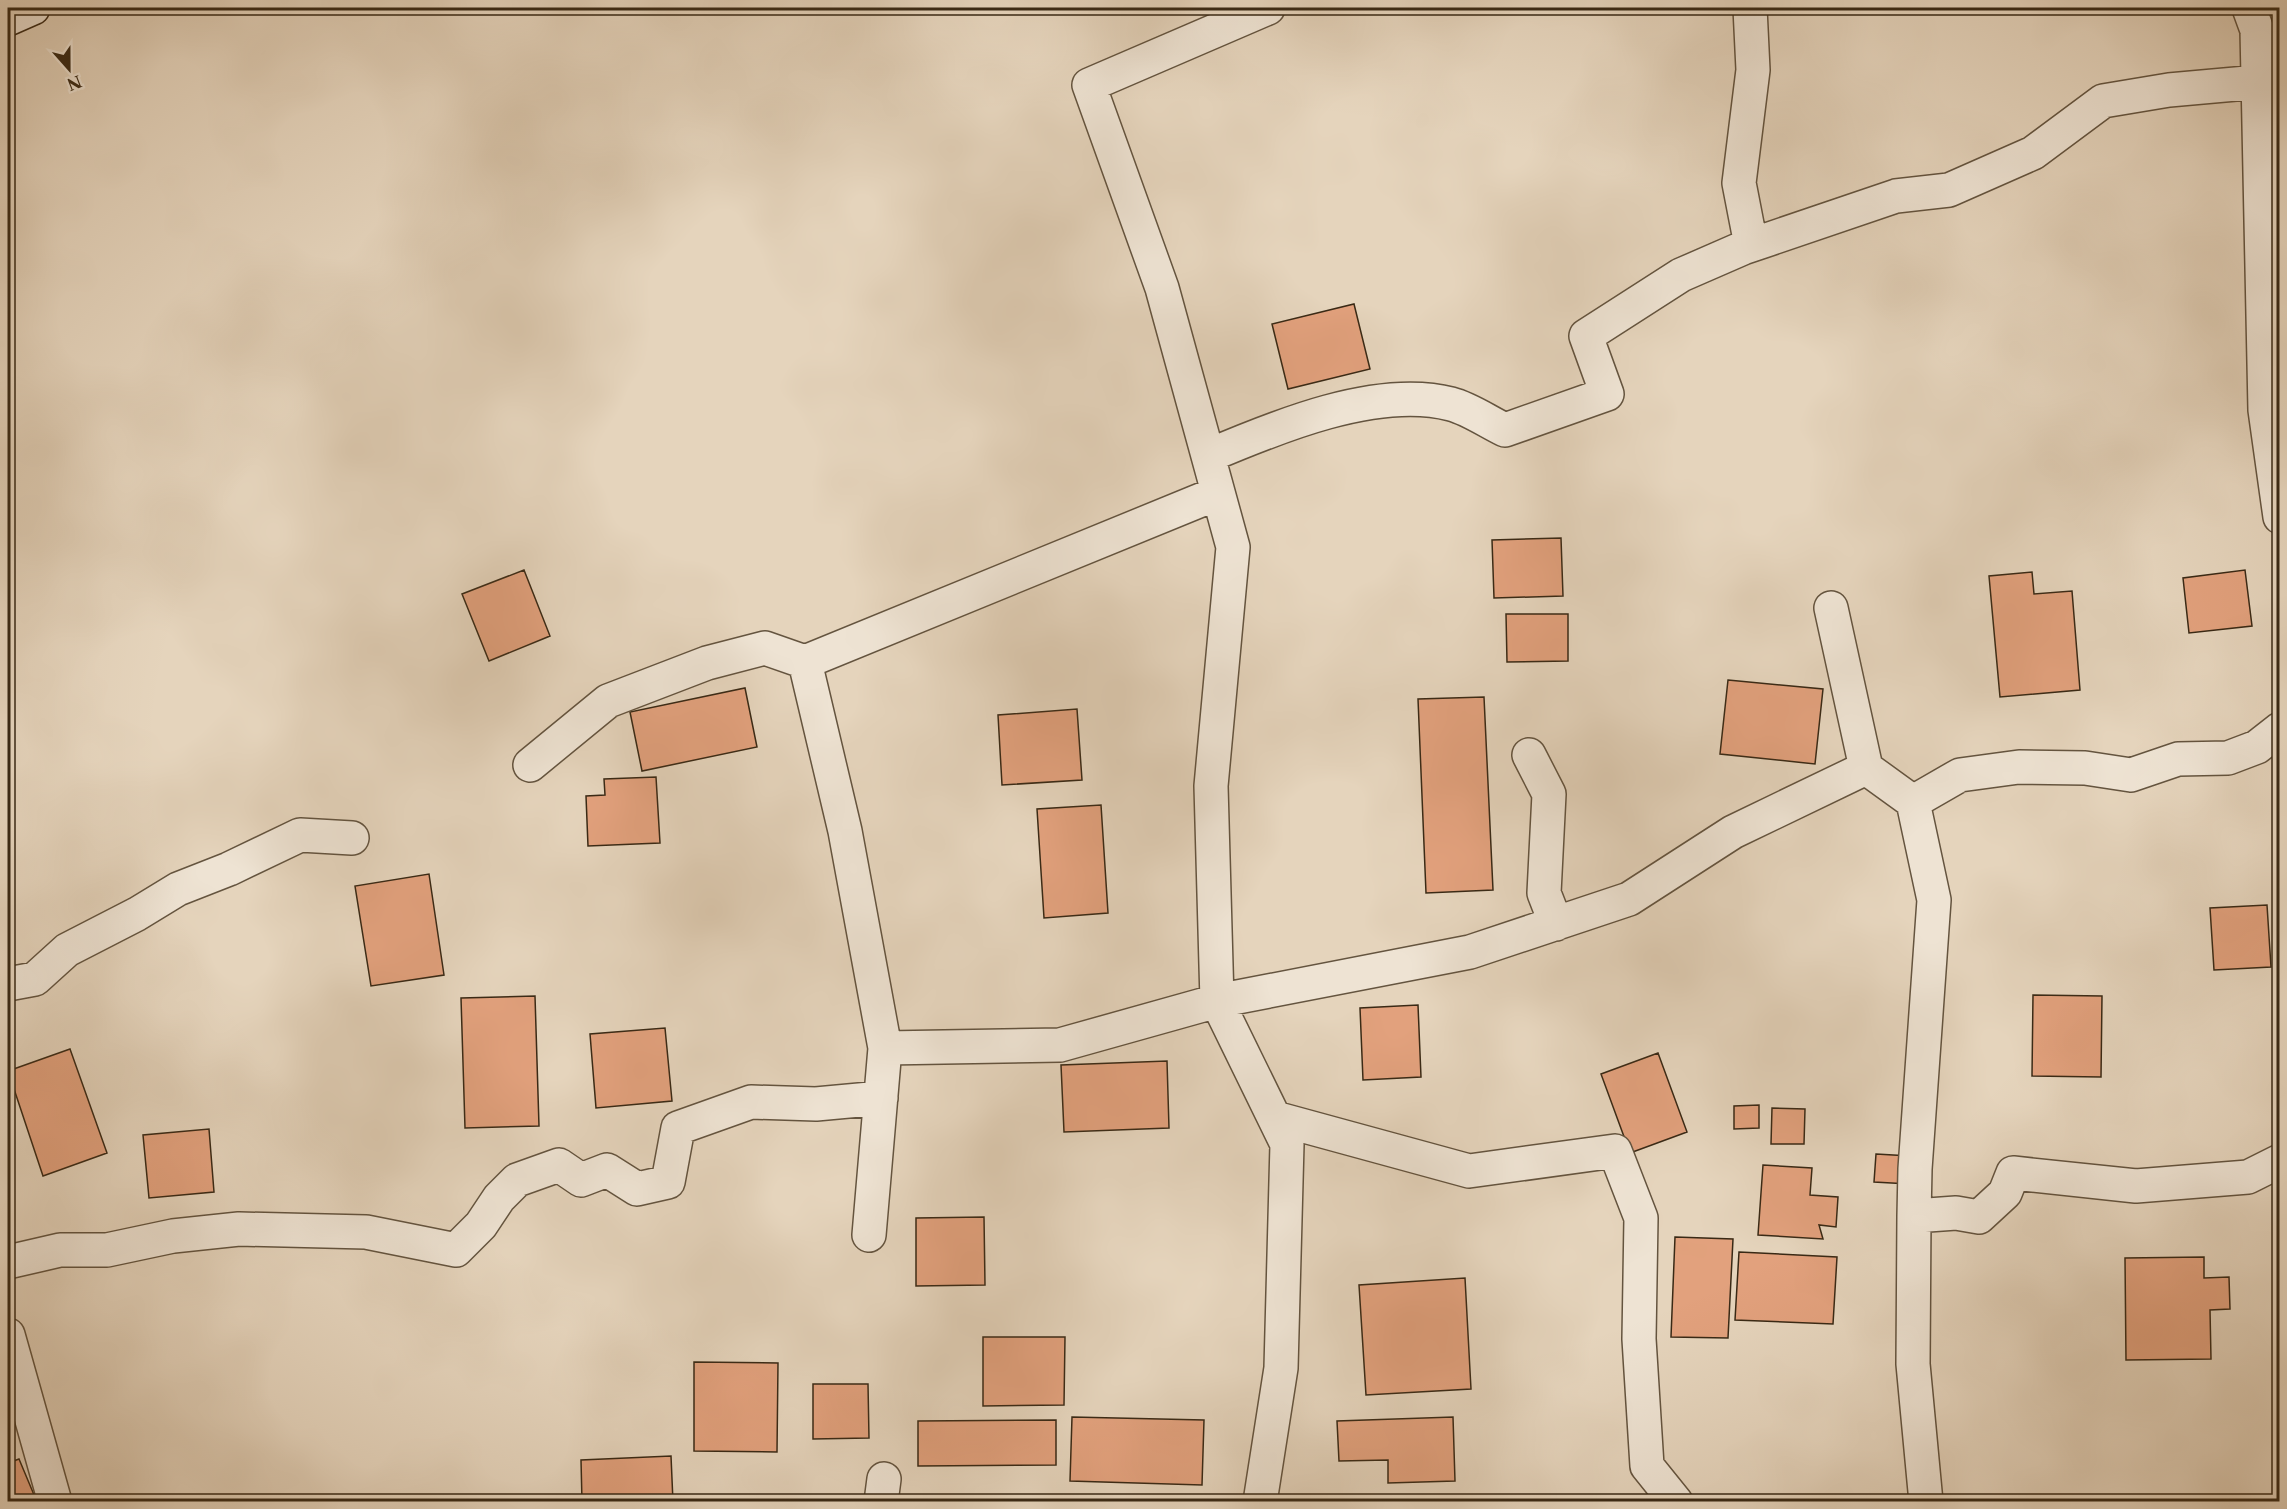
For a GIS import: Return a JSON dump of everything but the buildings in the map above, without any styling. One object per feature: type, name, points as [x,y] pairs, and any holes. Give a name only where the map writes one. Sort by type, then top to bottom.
[{"type":"street","points":[[8,19],[33,8]]},
{"type":"street","points":[[1260,1502],[1281,1368],[1287,1144],[1217,1001],[1211,786],[1233,547],[1162,288],[1089,85],[1268,8]]},
{"type":"street","points":[[1750,8],[1753,70],[1739,183],[1751,245]]},
{"type":"street","points":[[2262,19],[2258,82],[2265,410],[2280,517]]},
{"type":"street","points":[[1208,456],[1279,426],[1365,404],[1408,398],[1453,405],[1505,430],[1607,394],[1586,336],[1681,275],[1751,245],[1896,196],[1949,190],[2033,153],[2103,101],[2169,90],[2258,82]]},
{"type":"street","points":[[530,765],[608,701],[707,663],[765,648],[805,662],[1218,493]]},
{"type":"street","points":[[1831,608],[1866,768],[1913,802],[1934,900],[1915,1169],[1914,1216],[1913,1364],[1926,1502]]},
{"type":"street","points":[[805,662],[845,831],[885,1048],[869,1235]]},
{"type":"street","points":[[1913,802],[1960,775],[2019,767],[2085,768],[2131,776],[2178,759],[2228,758],[2257,747],[2280,729]]},
{"type":"street","points":[[1528,755],[1549,794],[1544,893],[1556,924]]},
{"type":"street","points":[[885,1048],[1060,1045],[1217,1001],[1470,952],[1629,899],[1733,832],[1866,768]]},
{"type":"street","points":[[8,984],[35,979],[67,950],[137,914],[178,889],[229,869],[300,835],[352,838]]},
{"type":"street","points":[[8,1262],[60,1250],[107,1250],[173,1236],[238,1229],[366,1232],[456,1250],[481,1225],[499,1198],[517,1180],[559,1165],[581,1180],[608,1170],[637,1189],[668,1182],[678,1128],[751,1102],[816,1104],[881,1098]]},
{"type":"street","points":[[1275,1118],[1469,1171],[1615,1151],[1641,1218],[1639,1340],[1647,1466],[1676,1502]]},
{"type":"street","points":[[1914,1216],[1956,1213],[1979,1217],[2005,1193],[2013,1173],[2136,1186],[2248,1177],[2280,1161]]},
{"type":"street","points":[[8,1335],[55,1502]]}]
